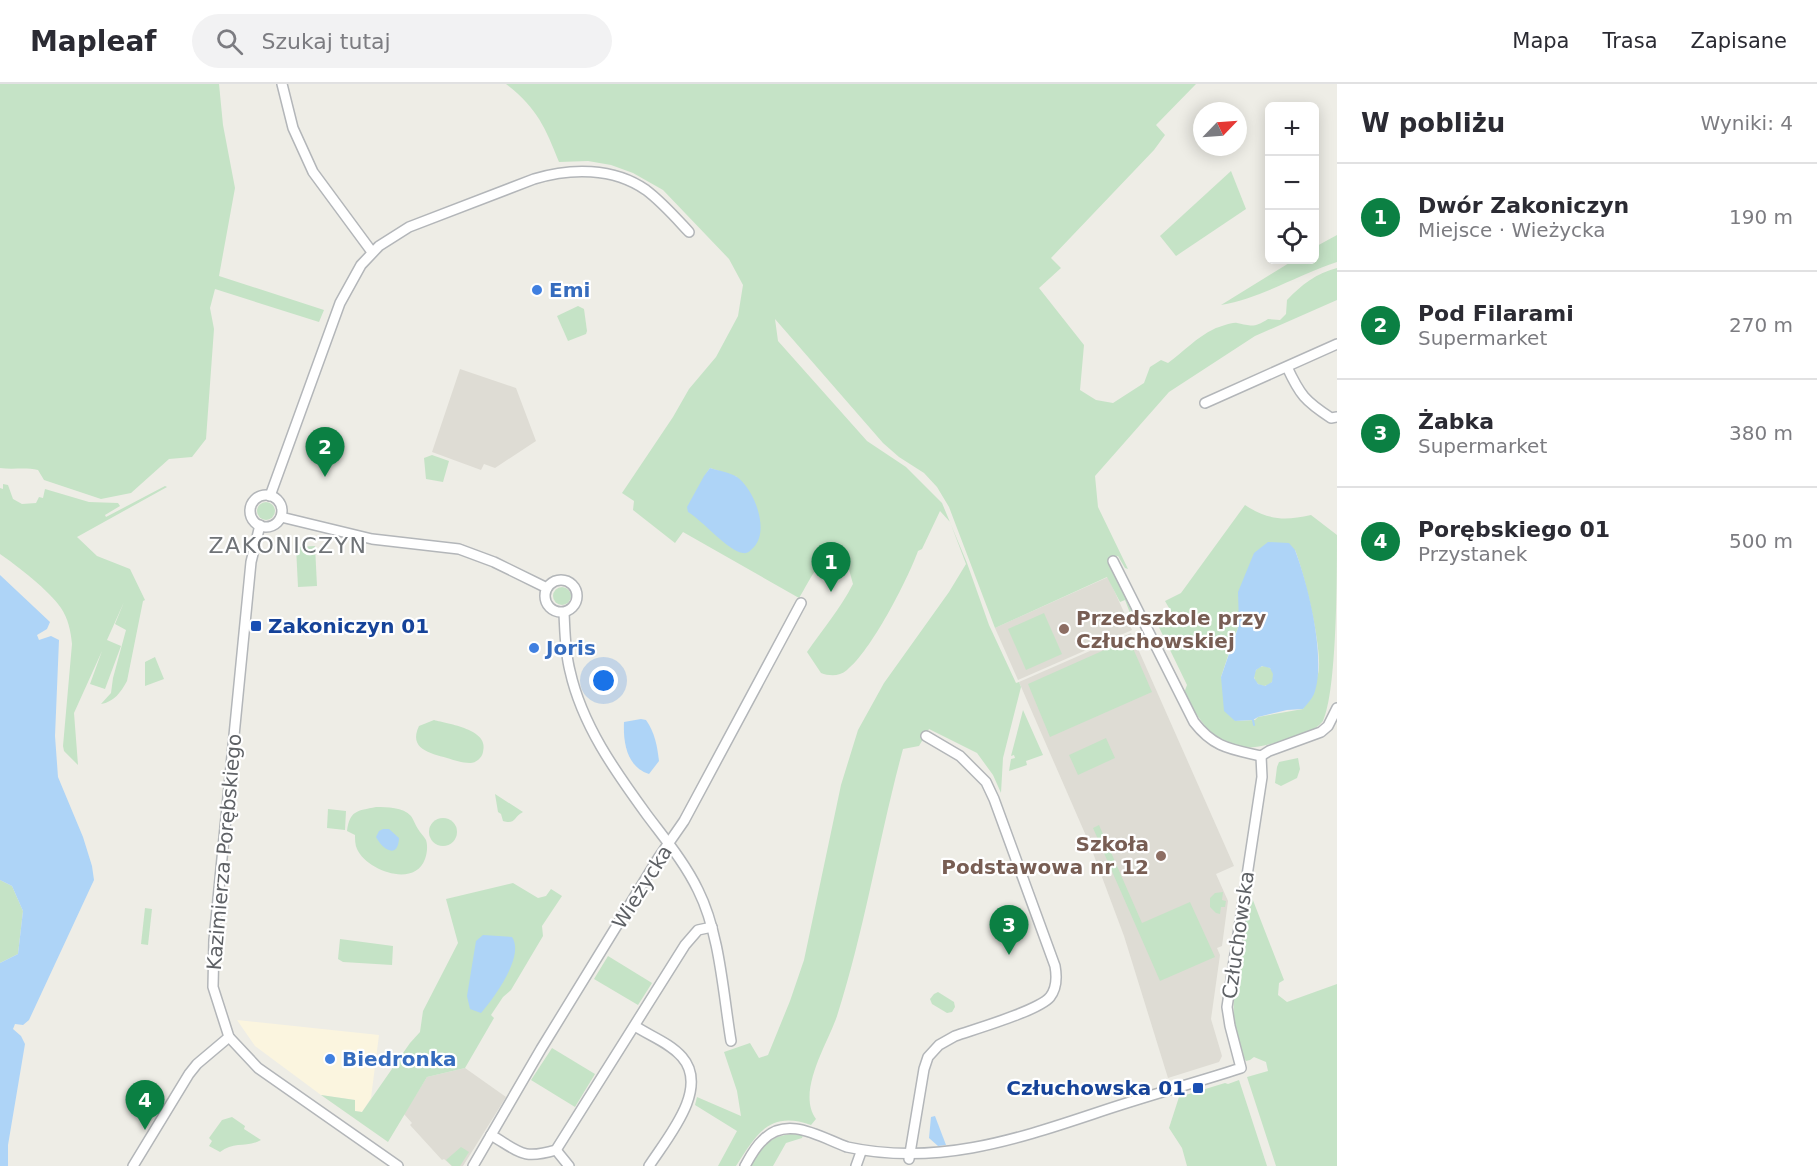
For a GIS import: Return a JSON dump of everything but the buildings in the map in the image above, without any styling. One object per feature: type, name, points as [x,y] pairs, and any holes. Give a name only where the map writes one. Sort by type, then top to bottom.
[{"type":"street","points":[[282,84],[293,128],[314,172],[372,252]]},
{"type":"street","name":"Kazimierza Porębskiego","points":[[398,1166],[258,1068],[229,1037],[213,987],[212,960],[250,573],[260,525],[251,516],[252,504],[262,496],[270,496],[340,303],[352,278],[372,252],[387,239],[409,227],[534,179],[552,173],[573,171],[612,176],[637,185],[663,204],[689,232]]},
{"type":"street","points":[[1205,403],[1337,344]]},
{"type":"street","points":[[1287,367],[1300,395],[1313,407],[1334,418]]},
{"type":"street","points":[[260,525],[274,524],[281,517],[279,501],[270,496]]},
{"type":"street","points":[[281,517],[372,539],[459,549],[494,562],[547,588]]},
{"type":"street","points":[[1113,561],[1194,722],[1215,743],[1226,748],[1261,756],[1321,732],[1328,726],[1337,708]]},
{"type":"street","points":[[555,581],[571,583],[576,588],[577,600],[574,606],[564,612],[556,612],[546,602],[547,588],[555,581]]},
{"type":"street","name":"Wieżycka","points":[[473,1166],[541,1049],[684,821],[801,603]]},
{"type":"street","points":[[564,612],[569,671],[586,720],[596,740],[633,796],[669,844],[698,889],[712,927],[731,1041]]},
{"type":"street","points":[[909,1159],[924,1070],[932,1051],[955,1036],[1039,1006],[1052,994],[1057,977],[990,789],[978,772],[960,756],[926,736]]},
{"type":"street","name":"Człuchowska","points":[[745,1166],[764,1138],[787,1128],[800,1129],[861,1152],[909,1159],[948,1158],[973,1154],[1241,1068],[1227,1007],[1263,770],[1261,756]]},
{"type":"street","points":[[491,1135],[525,1155],[537,1156],[556,1150],[685,945],[698,930],[712,927]]},
{"type":"street","points":[[635,1026],[679,1054],[691,1077],[692,1087],[688,1105],[649,1166]]},
{"type":"street","points":[[134,1166],[189,1074],[197,1064],[229,1037]]},
{"type":"street","points":[[556,1150],[569,1166]]},
{"type":"street","points":[[856,1166],[861,1152]]},
{"type":"shaded area","points":[[460,369],[516,388],[536,441],[495,468],[484,464],[481,470],[432,452]]},
{"type":"shaded area","name":"Przedszkole przy Człuchowskiej","points":[[1108,577],[1132,630],[1018,680],[995,628]]},
{"type":"shaded area","name":"Szkoła Podstawowa nr 12","points":[[1131,633],[1234,866],[1216,874],[1228,901],[1222,946],[1217,948],[1220,955],[1211,1019],[1222,1056],[1219,1062],[1168,1078],[1124,936],[1090,845],[1019,682]]},
{"type":"shaded area","points":[[237,1020],[379,1035],[371,1098],[362,1112],[355,1111],[355,1100],[321,1095],[255,1046]]},
{"type":"shaded area","points":[[465,1068],[506,1097],[463,1166],[452,1166],[444,1159],[442,1160],[410,1125],[412,1123],[404,1114],[427,1077]]},
{"type":"green space","points":[[0,84],[219,84],[223,125],[235,188],[219,276],[324,310],[319,322],[215,289],[210,308],[214,329],[206,439],[192,457],[169,459],[131,493],[101,499],[44,480],[38,470],[0,468]]},
{"type":"green space","points":[[506,84],[1196,84],[1156,125],[1165,135],[1154,150],[1051,258],[1061,268],[1039,288],[1084,345],[1080,390],[1096,400],[1113,403],[1144,383],[1150,367],[1161,360],[1168,363],[1196,340],[1214,329],[1232,323],[1253,326],[1268,319],[1280,320],[1286,314],[1287,300],[1298,289],[1316,276],[1337,268],[1337,300],[1255,336],[1169,392],[1095,476],[1098,507],[1128,569],[1118,556],[1108,560],[1132,607],[1130,613],[1125,600],[1120,602],[1107,577],[995,628],[949,507],[937,487],[924,473],[899,457],[883,443],[775,319],[778,341],[867,441],[906,467],[942,503],[950,522],[940,511],[922,549],[918,551],[906,580],[867,648],[841,674],[824,674],[807,652],[853,584],[845,555],[821,564],[799,598],[683,532],[675,543],[633,510],[634,501],[622,493],[689,389],[716,357],[738,316],[743,285],[729,259],[663,190],[633,173],[611,165],[588,161],[559,162],[539,119],[517,93]],"holes":[[[710,468],[737,477],[703,523],[697,517],[699,497]]]},
{"type":"green space","points":[[1231,171],[1246,209],[1176,256],[1160,236]]},
{"type":"green space","points":[[1337,235],[1337,262],[1265,292],[1221,305],[1288,264],[1319,264],[1319,245]]},
{"type":"green space","points":[[578,306],[584,309],[587,331],[586,334],[568,341],[557,316]]},
{"type":"green space","points":[[432,455],[449,461],[443,482],[426,479],[424,458]]},
{"type":"green space","points":[[3,484],[8,485],[13,499],[22,504],[36,503],[39,497],[43,498],[45,489],[89,502],[118,503],[120,506],[105,515],[106,517],[167,487],[77,537],[97,556],[130,569],[145,600],[127,681],[120,693],[101,704],[111,693],[126,630],[115,624],[124,602],[107,640],[121,646],[105,689],[90,684],[102,651],[74,713],[78,765],[64,751],[63,746],[72,644],[69,625],[56,601],[0,554],[0,488],[3,489]]},
{"type":"green space","points":[[266,502],[272,505],[275,511],[272,517],[266,520],[260,517],[257,511],[260,505]]},
{"type":"green space","points":[[1245,505],[1261,514],[1276,518],[1311,515],[1337,535],[1334,660],[1328,706],[1323,721],[1301,735],[1255,747],[1242,748],[1231,745],[1212,733],[1196,714],[1184,693],[1187,685],[1154,617],[1169,608],[1165,601],[1181,593]],"holes":[[[1295,550],[1308,594],[1318,649],[1319,664],[1315,683],[1303,709],[1258,717],[1255,720],[1235,721],[1221,677],[1239,625]]]},
{"type":"green space","points":[[951,524],[989,625],[1016,683],[1019,682],[1021,687],[1003,758],[1001,793],[993,775],[977,753],[929,729],[919,746],[903,749],[847,983],[837,1016],[811,1082],[811,1108],[816,1119],[811,1125],[797,1121],[774,1123],[757,1135],[736,1166],[718,1166],[737,1131],[695,1105],[697,1097],[741,1116],[737,1091],[724,1052],[750,1043],[759,1058],[768,1055],[804,960],[841,785],[858,730],[884,683],[949,592],[966,564]]},
{"type":"green space","points":[[315,546],[317,586],[298,587],[296,547]]},
{"type":"green space","points":[[562,587],[568,590],[571,596],[568,602],[562,605],[556,602],[553,596],[556,590]]},
{"type":"green space","points":[[1044,613],[1062,654],[1026,670],[1008,629]]},
{"type":"green space","points":[[1129,639],[1152,692],[1050,737],[1028,684]]},
{"type":"green space","points":[[155,657],[164,679],[145,686],[145,662]]},
{"type":"green space","points":[[1264,666],[1271,669],[1274,676],[1271,683],[1264,686],[1257,683],[1254,676],[1257,669]]},
{"type":"green space","points":[[1023,710],[1043,755],[1026,761],[1027,765],[1009,771],[1011,759],[1015,758],[1014,755],[1011,756]]},
{"type":"green space","points":[[434,720],[474,733],[483,744],[480,758],[472,763],[464,762],[422,749],[416,740],[419,726]]},
{"type":"green space","points":[[1106,738],[1115,758],[1078,775],[1069,755]]},
{"type":"green space","points":[[1298,758],[1300,769],[1297,778],[1281,786],[1275,783],[1279,762]]},
{"type":"green space","points":[[495,794],[523,812],[513,821],[503,821],[498,812]]},
{"type":"green space","points":[[376,807],[399,809],[411,816],[427,842],[426,857],[420,868],[412,873],[391,873],[370,864],[362,857],[356,847],[355,835],[347,831],[348,824],[352,815],[364,809]]},
{"type":"green space","points":[[328,809],[346,811],[345,830],[327,828]]},
{"type":"green space","points":[[443,818],[453,822],[457,832],[453,842],[443,846],[433,842],[429,832],[433,822]]},
{"type":"green space","points":[[1099,825],[1142,923],[1190,902],[1215,957],[1160,981],[1093,828]]},
{"type":"green space","points":[[0,880],[12,886],[23,911],[18,954],[0,963]]},
{"type":"green space","points":[[513,883],[538,898],[546,896],[551,889],[562,896],[542,926],[543,936],[511,990],[503,997],[491,1015],[494,1018],[465,1068],[427,1077],[388,1142],[321,1095],[355,1100],[355,1111],[362,1112],[420,1032],[423,1011],[458,943],[446,899]]},
{"type":"green space","points":[[1249,890],[1284,980],[1279,983],[1278,995],[1287,1002],[1337,984],[1337,1166],[1276,1166],[1247,1077],[1268,1071],[1266,1062],[1254,1057],[1246,1061],[1238,1045],[1235,1025],[1235,978]]},
{"type":"green space","points":[[1223,892],[1222,900],[1226,901],[1225,907],[1221,907],[1220,914],[1210,907],[1210,898],[1215,893]]},
{"type":"green space","points":[[145,908],[152,909],[148,945],[141,944]]},
{"type":"green space","points":[[340,939],[393,946],[392,965],[343,962],[338,959]]},
{"type":"green space","points":[[608,956],[652,983],[638,1005],[594,979]]},
{"type":"green space","points":[[938,992],[954,1002],[955,1007],[952,1012],[947,1013],[932,1004],[930,999]]},
{"type":"green space","points":[[552,1048],[595,1074],[575,1107],[531,1080]]},
{"type":"green space","points":[[1239,1080],[1267,1166],[1187,1166],[1182,1148],[1169,1128],[1179,1097]]},
{"type":"green space","points":[[232,1117],[245,1126],[244,1129],[261,1140],[230,1147],[220,1152],[209,1146],[212,1141],[209,1138],[222,1120]]},
{"type":"green space","points":[[791,1134],[803,1135],[802,1138],[786,1143],[773,1166],[750,1166],[771,1140]]},
{"type":"green space","points":[[461,1147],[469,1152],[460,1166],[452,1166],[446,1160]]},
{"type":"water","points":[[710,468],[737,477],[754,500],[760,521],[759,540],[748,552],[743,553],[730,547],[688,512],[687,507]]},
{"type":"water","points":[[1268,542],[1289,543],[1295,550],[1314,622],[1317,642],[1317,679],[1313,696],[1303,709],[1287,710],[1253,720],[1235,721],[1224,711],[1221,677],[1239,625],[1238,592],[1254,553]],"holes":[[[1262,666],[1270,668],[1273,674],[1272,682],[1265,686],[1258,684],[1254,678],[1256,670]]]},
{"type":"water","points":[[0,575],[50,622],[47,629],[37,635],[39,640],[51,636],[59,640],[55,736],[58,777],[83,837],[94,880],[29,1020],[23,1025],[15,1024],[13,1029],[21,1036],[25,1044],[8,1145],[8,1166],[0,1166],[0,963],[18,954],[23,911],[12,886],[0,880]]},
{"type":"water","points":[[646,720],[652,730],[659,761],[649,774],[642,771],[631,760],[624,738],[624,722]]},
{"type":"water","points":[[383,829],[389,829],[399,838],[398,845],[393,851],[382,845],[376,837]]},
{"type":"water","points":[[483,935],[512,937],[515,945],[514,955],[506,976],[481,1013],[470,1009],[467,996],[476,941]]},
{"type":"water","points":[[935,1116],[946,1145],[938,1146],[929,1138],[931,1117]]},
{"type":"waterway","points":[[1222,646],[1230,650]]},
{"type":"waterway","points":[[1253,720],[1254,725]]},
{"type":"place","name":"Emi","points":[[537,290]]},
{"type":"place","name":"Pod Filarami","points":[[325,477]]},
{"type":"place","name":"Dwór Zakoniczyn","points":[[831,592]]},
{"type":"place","name":"Zakoniczyn 01","points":[[256,626]]},
{"type":"place","name":"Przedszkole przy Człuchowskiej","points":[[1064,629]]},
{"type":"place","name":"Joris","points":[[534,648]]},
{"type":"place","name":"Szkoła Podstawowa nr 12","points":[[1161,856]]},
{"type":"place","name":"Żabka","points":[[1009,955]]},
{"type":"place","name":"Biedronka","points":[[330,1059]]},
{"type":"place","name":"Człuchowska 01","points":[[1198,1088]]},
{"type":"place","name":"Porębskiego 01","points":[[145,1130]]},
{"type":"district","name":"ZAKONICZYN","points":[[288,545]]}]
